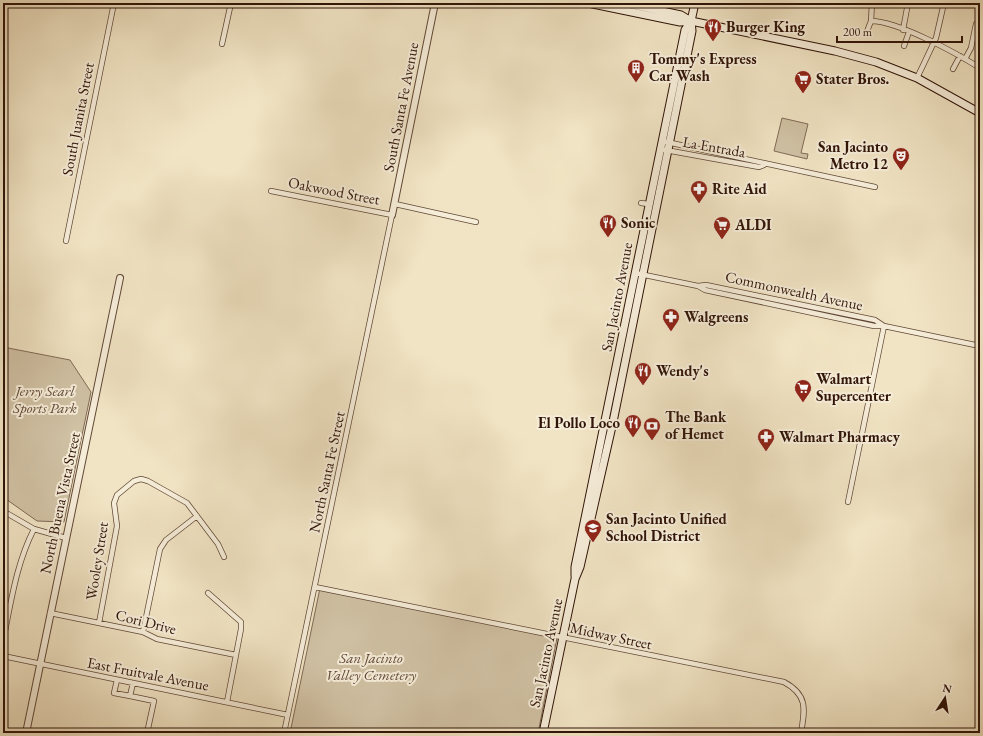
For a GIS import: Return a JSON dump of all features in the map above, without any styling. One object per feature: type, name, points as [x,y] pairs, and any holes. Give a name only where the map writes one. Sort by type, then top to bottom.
[{"type":"main road","points":[[588,3],[680,22],[691,21],[846,54],[882,64],[917,78],[980,113]]},
{"type":"main road","points":[[624,3],[681,15],[691,21]]},
{"type":"main road","name":"San Jacinto Avenue","points":[[543,733],[575,579],[580,567],[623,372],[670,143],[692,30],[691,21],[695,3]]},
{"type":"main road","name":"San Jacinto Avenue","points":[[575,579],[575,567],[648,204],[685,30],[691,21]]},
{"type":"main road","points":[[623,333],[625,339],[619,368],[623,372]]},
{"type":"street","name":"South Juanita Street","points":[[66,240],[114,3]]},
{"type":"street","points":[[222,44],[231,3]]},
{"type":"street","name":"South Santa Fe Avenue","points":[[392,216],[435,3]]},
{"type":"street","points":[[866,34],[871,21],[872,3]]},
{"type":"street","points":[[903,30],[908,3]]},
{"type":"street","points":[[917,78],[934,43],[939,29],[944,3]]},
{"type":"street","points":[[871,21],[880,22],[909,32],[966,59],[980,68]]},
{"type":"street","points":[[966,59],[972,48],[976,24]]},
{"type":"street","points":[[904,46],[909,32]]},
{"type":"street","points":[[953,69],[960,56]]},
{"type":"street","name":"La Entrada","points":[[662,142],[759,162],[764,165],[875,187]]},
{"type":"street","name":"La Entrada","points":[[660,149],[759,168],[764,165]]},
{"type":"street","name":"Oakwood Street","points":[[271,191],[392,216]]},
{"type":"street","points":[[641,202],[648,204]]},
{"type":"street","points":[[395,204],[476,222]]},
{"type":"street","name":"North Santa Fe Street","points":[[284,733],[392,216]]},
{"type":"street","name":"Commonwealth Avenue","points":[[635,273],[698,286],[705,290],[874,326],[884,326],[980,346]]},
{"type":"street","name":"North Buena Vista Street","points":[[26,733],[120,278]]},
{"type":"street","points":[[848,502],[884,326]]},
{"type":"street","name":"Wooley Street","points":[[99,623],[117,526],[114,503],[117,495],[134,480],[141,480],[187,503],[197,516]]},
{"type":"street","points":[[3,511],[34,529],[66,538]]},
{"type":"street","points":[[142,632],[160,549],[166,540],[197,516],[218,544],[224,557]]},
{"type":"street","points":[[3,641],[22,553],[34,529]]},
{"type":"street","name":"Midway Street","points":[[315,587],[784,682],[795,688],[802,699],[804,712],[801,733]]},
{"type":"street","points":[[208,593],[241,622],[242,628],[227,702]]},
{"type":"street","name":"Cori Drive","points":[[50,613],[142,632],[157,639],[236,655]]},
{"type":"street","name":"East Fruitvale Avenue","points":[[3,656],[288,715]]},
{"type":"street","points":[[117,680],[114,693],[154,701],[147,733]]},
{"type":"street","points":[[130,696],[133,683]]},
{"type":"green space","points":[[782,118],[808,124],[801,153],[808,154],[807,159],[774,151]]},
{"type":"green space","name":"Jerry Searl Sports Park","points":[[3,347],[70,360],[91,392],[64,522],[37,521],[3,497]]},
{"type":"green space","name":"San Jacinto Valley Cemetery","points":[[320,588],[557,638],[538,733],[290,733]]},
{"type":"place","name":"Burger King","points":[[713,42]]},
{"type":"place","name":"Tommy's Express Car Wash","points":[[636,83]]},
{"type":"place","name":"Stater Bros.","points":[[803,94]]},
{"type":"place","name":"San Jacinto Metro 12","points":[[901,171]]},
{"type":"place","name":"Rite Aid","points":[[699,204]]},
{"type":"place","name":"Sonic","points":[[608,238]]},
{"type":"place","name":"ALDI","points":[[722,240]]},
{"type":"place","name":"Walgreens","points":[[671,332]]},
{"type":"place","name":"Wendy's","points":[[643,386]]},
{"type":"place","name":"Walmart Supercenter","points":[[803,403]]},
{"type":"place","name":"El Pollo Loco","points":[[633,438]]},
{"type":"place","name":"The Bank of Hemet","points":[[652,441]]},
{"type":"place","name":"Walmart Pharmacy","points":[[766,452]]},
{"type":"place","name":"San Jacinto Unified School District","points":[[593,543]]}]
